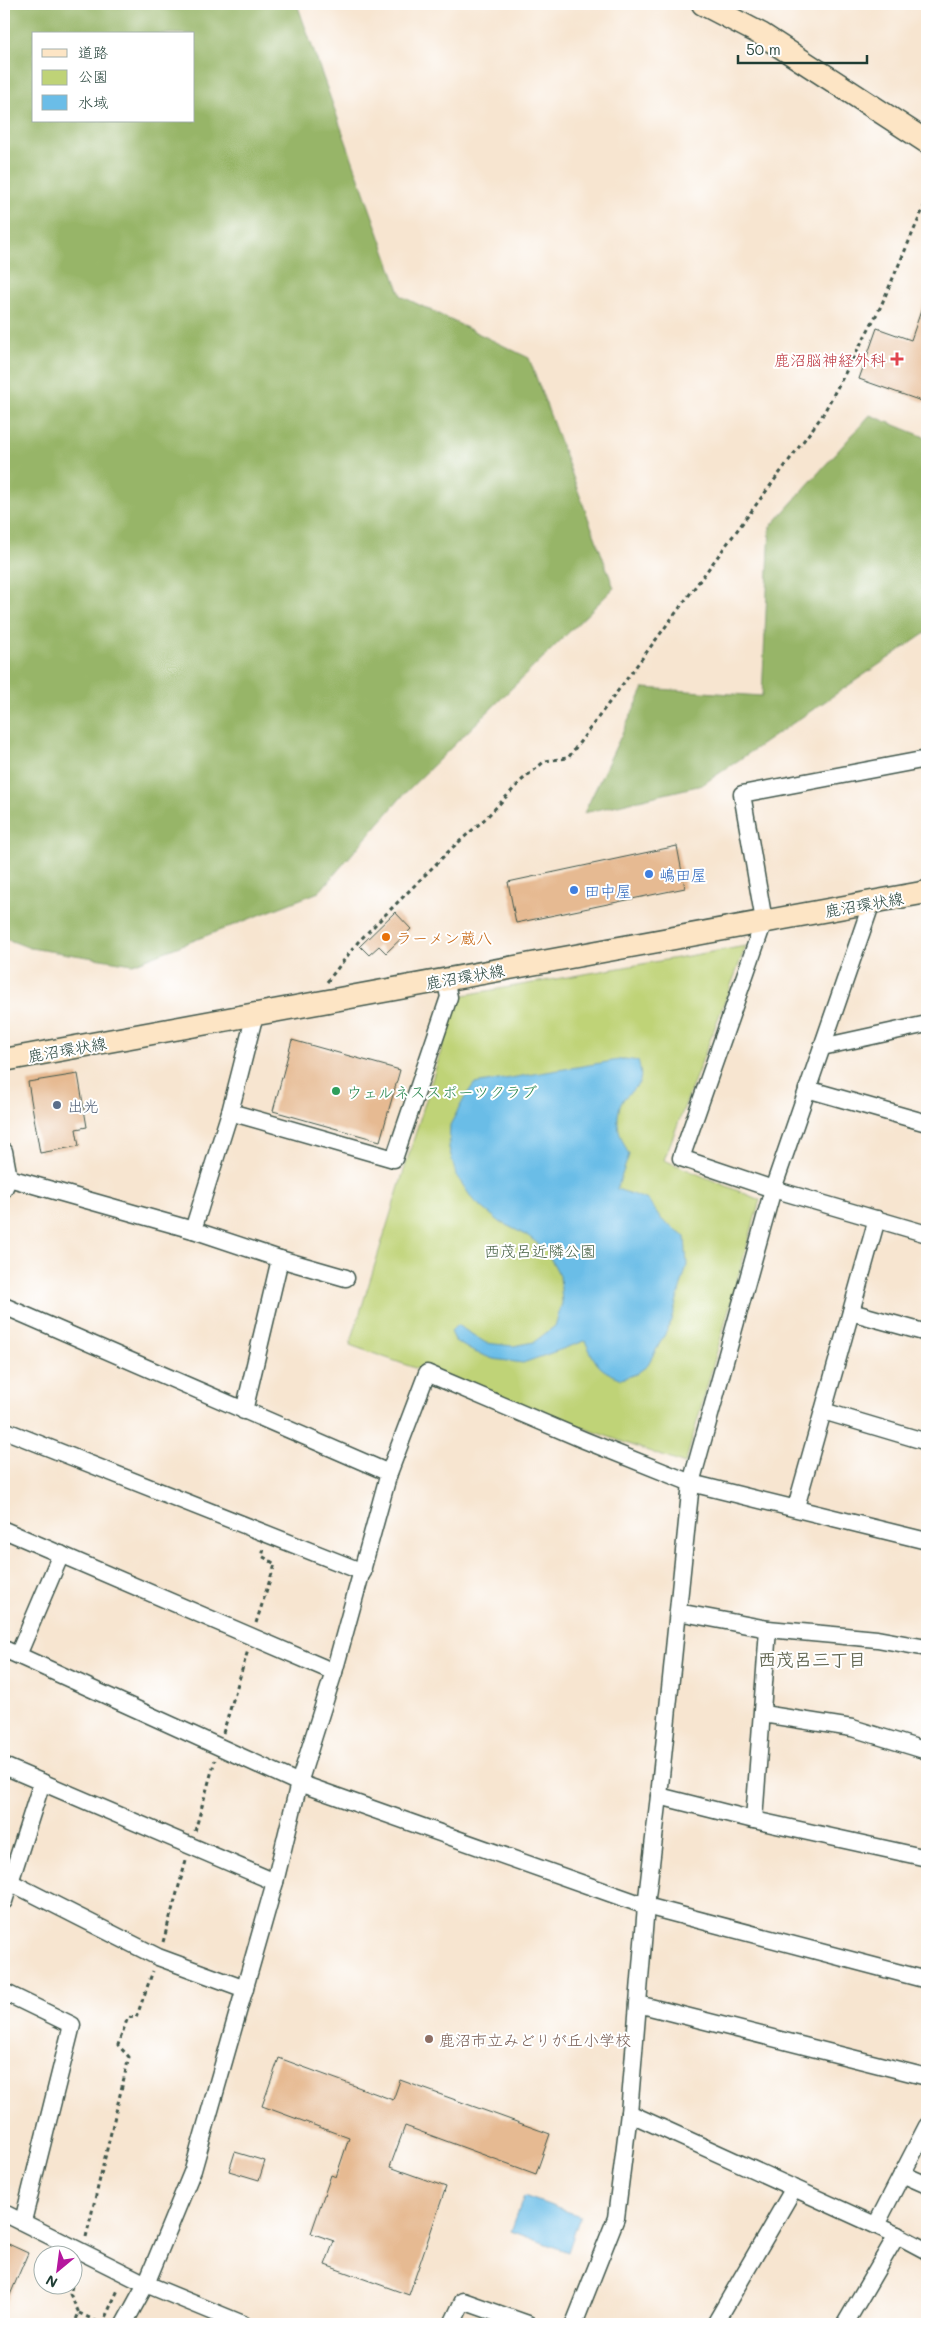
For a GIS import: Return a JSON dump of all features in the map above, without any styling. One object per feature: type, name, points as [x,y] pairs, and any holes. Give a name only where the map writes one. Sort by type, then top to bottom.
[{"type":"main road","points":[[703,4],[761,34],[927,142]]},
{"type":"main road","name":"鹿沼環状線","points":[[4,1060],[927,892]]},
{"type":"street","points":[[927,759],[742,794],[764,921],[681,1158],[773,1189],[927,1234]]},
{"type":"street","points":[[574,2324],[616,2218],[629,2113],[646,1906],[691,1483],[773,1189],[872,902]]},
{"type":"street","points":[[230,1112],[394,1159],[448,997],[445,979]]},
{"type":"street","points":[[193,1230],[230,1112],[255,1014]]},
{"type":"street","points":[[822,1047],[927,1024]]},
{"type":"street","points":[[807,1089],[927,1123]]},
{"type":"street","points":[[4,1151],[6,1184],[193,1230],[280,1259],[346,1278]]},
{"type":"street","points":[[796,1507],[876,1219]]},
{"type":"street","points":[[244,1411],[280,1259]]},
{"type":"street","points":[[4,1306],[389,1473]]},
{"type":"street","points":[[851,1312],[927,1333]]},
{"type":"street","points":[[124,2324],[146,2284],[193,2170],[275,1882],[299,1783],[334,1672],[389,1473],[427,1373],[575,1437],[691,1483],[796,1507],[927,1541]]},
{"type":"street","points":[[823,1412],[927,1442]]},
{"type":"street","points":[[4,1430],[363,1572]]},
{"type":"street","points":[[4,1530],[251,1638],[334,1672]]},
{"type":"street","points":[[61,1554],[11,1652],[299,1783],[646,1906],[927,1980]]},
{"type":"street","points":[[678,1612],[768,1629],[877,1638],[927,1648]]},
{"type":"street","points":[[754,1820],[768,1629]]},
{"type":"street","points":[[763,1714],[852,1728],[927,1751]]},
{"type":"street","points":[[4,1766],[275,1882]]},
{"type":"street","points":[[4,1901],[7,1880],[42,1782]]},
{"type":"street","points":[[659,1796],[754,1820],[927,1858]]},
{"type":"street","points":[[7,1880],[158,1957],[245,1989]]},
{"type":"street","points":[[4,1992],[72,2024],[23,2221]]},
{"type":"street","points":[[638,2004],[927,2077]]},
{"type":"street","points":[[629,2113],[897,2235],[927,2252]]},
{"type":"street","points":[[876,2226],[927,2126]]},
{"type":"street","points":[[902,2174],[927,2185]]},
{"type":"street","points":[[715,2324],[794,2188]]},
{"type":"street","points":[[4,2213],[71,2246]]},
{"type":"street","points":[[845,2324],[897,2235]]},
{"type":"street","points":[[82,2252],[146,2284],[243,2324]]},
{"type":"street","points":[[452,2324],[463,2300],[528,2324]]},
{"type":"path","points":[[310,1004],[358,942],[452,848],[486,818],[522,780],[545,761],[568,758],[822,416],[880,308],[927,200]]},
{"type":"path","points":[[219,1746],[275,1564],[262,1556],[268,1534]]},
{"type":"path","points":[[82,2252],[129,2057],[118,2045],[128,2017],[136,2018],[158,1957]]},
{"type":"path","points":[[71,2296],[79,2312],[102,2324],[119,2290],[111,2286]]},
{"type":"path","points":[[74,2324],[79,2312]]},
{"type":"green space","points":[[4,4],[297,4],[401,296],[529,358],[614,588],[405,793],[319,892],[133,964],[30,948],[4,938]]},
{"type":"green space","points":[[870,415],[927,438],[927,632],[702,785],[584,813],[644,688],[762,696],[770,527]]},
{"type":"green space","name":"西茂呂近隣公園","points":[[746,946],[664,1160],[760,1200],[685,1464],[350,1345],[458,996]]},
{"type":"water","points":[[625,1059],[638,1061],[641,1071],[638,1084],[622,1102],[619,1110],[619,1128],[629,1155],[617,1189],[648,1200],[662,1220],[685,1237],[687,1265],[669,1327],[647,1366],[636,1374],[621,1379],[598,1365],[585,1341],[523,1363],[493,1359],[472,1351],[455,1341],[451,1331],[457,1325],[486,1343],[513,1346],[534,1342],[555,1326],[562,1303],[560,1276],[546,1250],[528,1236],[500,1222],[473,1200],[456,1175],[449,1148],[450,1125],[474,1084]]},
{"type":"water","points":[[524,2196],[580,2216],[568,2252],[511,2231]]},
{"type":"building","name":"鹿沼脳神経外科","points":[[925,299],[927,299],[927,403],[859,379],[877,328],[911,340]]},
{"type":"building","points":[[677,846],[685,888],[516,923],[508,882]]},
{"type":"building","name":"ラーメン蔵八","points":[[395,912],[411,929],[386,953],[379,946],[369,955],[360,946]]},
{"type":"building","name":"ウェルネススポーツクラブ","points":[[292,1040],[400,1070],[380,1141],[273,1111]]},
{"type":"building","name":"出光","points":[[78,1074],[87,1127],[76,1129],[79,1146],[40,1153],[28,1082]]},
{"type":"building","points":[[279,2058],[393,2100],[400,2080],[550,2134],[536,2174],[405,2126],[390,2167],[446,2187],[409,2295],[325,2265],[334,2241],[311,2233],[331,2175],[336,2177],[349,2138],[262,2106]]},
{"type":"building","points":[[235,2152],[265,2161],[259,2180],[229,2171]]},
{"type":"building","points":[[4,2242],[28,2253],[4,2309]]},
{"type":"place","name":"鹿沼脳神経外科","points":[[897,359]]},
{"type":"place","name":"嶋田屋","points":[[649,874]]},
{"type":"place","name":"田中屋","points":[[574,890]]},
{"type":"place","name":"ラーメン蔵八","points":[[386,937]]},
{"type":"place","name":"ウェルネススポーツクラブ","points":[[336,1091]]},
{"type":"place","name":"出光","points":[[57,1105]]},
{"type":"place","name":"鹿沼市立みどりが丘小学校","points":[[429,2039]]},
{"type":"district","name":"西茂呂三丁目","points":[[812,1659]]}]
